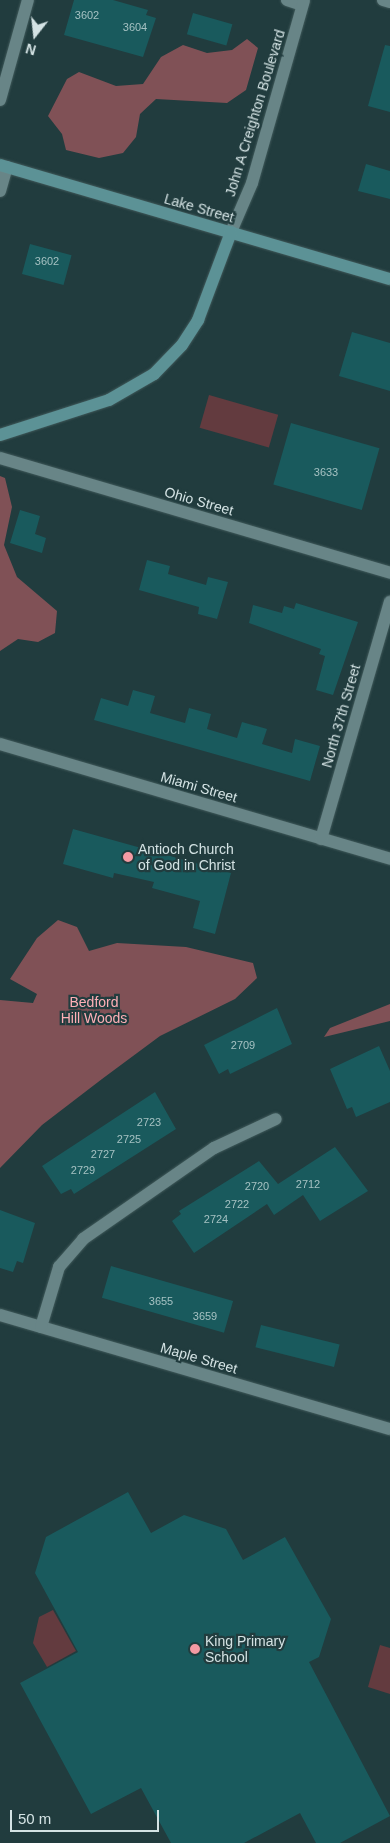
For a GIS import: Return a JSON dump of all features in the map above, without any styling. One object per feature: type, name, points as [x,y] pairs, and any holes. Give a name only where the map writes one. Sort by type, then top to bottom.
[{"type":"main road","name":"Lake Street","points":[[3,166],[390,278]]},
{"type":"main road","name":"John A Creighton Boulevard","points":[[0,435],[109,400],[154,374],[182,345],[198,320],[231,232]]},
{"type":"street","points":[[0,100],[28,0]]},
{"type":"street","points":[[287,0],[303,2]]},
{"type":"street","points":[[383,0],[390,2]]},
{"type":"street","name":"John A Creighton Boulevard","points":[[231,232],[252,183],[303,2]]},
{"type":"street","points":[[0,191],[3,166]]},
{"type":"street","name":"Ohio Street","points":[[0,458],[390,573]]},
{"type":"street","name":"North 37th Street","points":[[321,839],[390,602]]},
{"type":"street","name":"Miami Street","points":[[0,744],[390,859]]},
{"type":"street","points":[[41,1327],[59,1267],[83,1239],[214,1148],[276,1119]]},
{"type":"street","name":"Maple Street","points":[[0,1315],[390,1430]]},
{"type":"shaded area","points":[[209,395],[278,415],[269,448],[200,428]]},
{"type":"shaded area","points":[[53,1610],[76,1651],[47,1667],[33,1643],[39,1617]]},
{"type":"shaded area","points":[[380,1645],[390,1648],[390,1694],[368,1687]]},
{"type":"green space","points":[[247,39],[258,48],[246,90],[227,103],[156,99],[140,114],[136,137],[123,153],[99,158],[66,150],[62,134],[48,116],[67,79],[79,72],[116,86],[143,84],[161,57],[183,45],[207,53],[232,50]]},
{"type":"green space","points":[[0,476],[5,478],[12,507],[4,545],[17,577],[57,611],[55,633],[38,642],[18,639],[0,651]]},
{"type":"green space","name":"Bedford Hill Woods","points":[[58,920],[77,927],[89,951],[117,943],[186,947],[253,963],[257,978],[235,999],[160,1036],[42,1125],[0,1168],[0,1000],[33,1003],[37,994],[10,979],[37,938]]},
{"type":"green space","points":[[390,1004],[390,1021],[324,1037],[330,1028]]},
{"type":"building","points":[[74,0],[113,0],[148,10],[146,15],[156,18],[143,57],[64,35]]},
{"type":"building","points":[[193,13],[232,24],[226,45],[187,34]]},
{"type":"building","points":[[385,45],[390,46],[390,112],[368,106]]},
{"type":"building","points":[[366,164],[390,171],[390,199],[358,191]]},
{"type":"building","points":[[30,244],[72,255],[64,285],[22,274]]},
{"type":"building","points":[[352,332],[390,343],[390,391],[339,376]]},
{"type":"building","points":[[291,423],[379,448],[362,510],[273,485]]},
{"type":"building","points":[[20,510],[40,516],[35,534],[46,538],[42,553],[10,543]]},
{"type":"building","points":[[147,560],[170,566],[168,574],[206,585],[208,577],[228,582],[217,619],[198,614],[199,607],[139,590]]},
{"type":"building","points":[[296,603],[358,622],[333,695],[316,690],[325,656],[319,654],[321,649],[249,623],[253,605],[282,613],[284,606],[294,609]]},
{"type":"building","points":[[133,690],[155,696],[150,713],[185,723],[189,708],[211,714],[207,729],[237,738],[242,722],[267,729],[262,744],[292,753],[295,739],[320,746],[310,781],[94,720],[101,698],[128,706]]},
{"type":"building","points":[[73,829],[231,873],[215,934],[193,928],[200,901],[152,888],[154,882],[114,873],[113,878],[63,864]]},
{"type":"building","points":[[277,1008],[292,1044],[230,1074],[228,1069],[219,1074],[204,1045]]},
{"type":"building","points":[[379,1046],[390,1071],[390,1102],[356,1117],[352,1107],[347,1109],[330,1069]]},
{"type":"building","points":[[155,1092],[176,1129],[74,1194],[71,1189],[61,1194],[42,1166]]},
{"type":"building","points":[[335,1147],[368,1191],[320,1221],[303,1195],[274,1215],[267,1204],[194,1253],[172,1221],[181,1214],[179,1211],[259,1161],[278,1184]]},
{"type":"building","points":[[0,1210],[35,1223],[23,1263],[17,1261],[13,1272],[0,1268]]},
{"type":"building","points":[[111,1266],[233,1301],[224,1333],[102,1298]]},
{"type":"building","points":[[261,1325],[340,1345],[334,1367],[255,1347]]},
{"type":"building","points":[[128,1492],[151,1533],[184,1515],[226,1529],[243,1560],[285,1537],[331,1619],[319,1657],[309,1662],[390,1816],[340,1843],[316,1843],[300,1813],[244,1843],[171,1843],[141,1788],[91,1814],[20,1683],[78,1652],[35,1573],[46,1537]]},
{"type":"place","name":"Antioch Church of God in Christ","points":[[128,857]]},
{"type":"place","name":"King Primary School","points":[[195,1649]]}]
